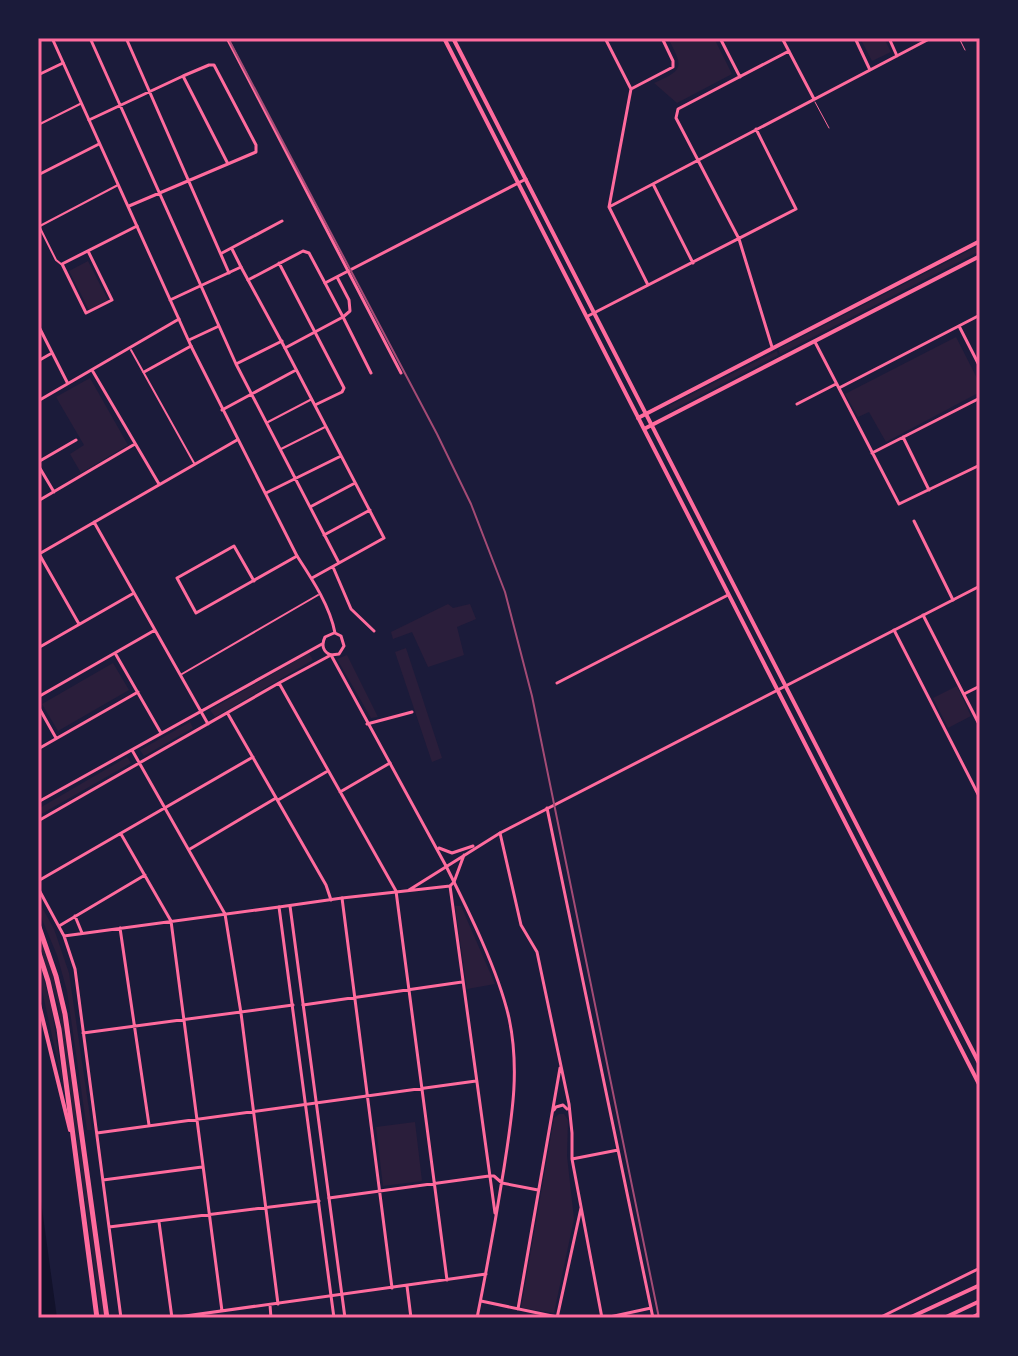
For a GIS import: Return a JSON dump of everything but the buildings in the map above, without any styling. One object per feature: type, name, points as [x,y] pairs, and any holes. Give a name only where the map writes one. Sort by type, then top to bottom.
[{"type":"highway","points":[[38,924],[54,968],[65,1014],[107,1318]]},
{"type":"highway","points":[[38,950],[59,1029],[97,1318]]},
{"type":"main road","points":[[444,38],[980,1086]]},
{"type":"main road","points":[[453,38],[980,1065]]},
{"type":"main road","points":[[638,418],[980,241]]},
{"type":"main road","points":[[644,429],[980,256]]},
{"type":"main road","points":[[38,1000],[75,1148]]},
{"type":"main road","points":[[909,1318],[980,1285]]},
{"type":"main road","points":[[944,1318],[980,1301]]},
{"type":"street","points":[[52,38],[188,340],[297,556],[312,578],[333,620],[335,633]]},
{"type":"street","points":[[90,38],[236,364],[339,563]]},
{"type":"street","points":[[126,38],[229,273]]},
{"type":"street","points":[[227,38],[401,373]]},
{"type":"street","points":[[605,38],[631,89],[609,207],[648,286]]},
{"type":"street","points":[[631,89],[673,67],[662,38]]},
{"type":"street","points":[[720,38],[740,77]]},
{"type":"street","points":[[782,38],[814,99]]},
{"type":"street","points":[[855,38],[870,70]]},
{"type":"street","points":[[889,38],[897,56]]},
{"type":"street","points":[[609,207],[931,38]]},
{"type":"street","points":[[772,349],[739,239],[676,118],[678,109],[789,51]]},
{"type":"street","points":[[38,75],[63,63]]},
{"type":"street","points":[[89,120],[183,76],[214,65],[257,149],[128,207]]},
{"type":"street","points":[[183,76],[228,164]]},
{"type":"street","points":[[38,125],[81,103]]},
{"type":"street","points":[[587,317],[797,208],[756,129]]},
{"type":"street","points":[[38,175],[100,144]]},
{"type":"street","points":[[325,283],[526,179]]},
{"type":"street","points":[[653,183],[693,263]]},
{"type":"street","points":[[88,251],[112,300],[86,313],[39,226],[118,185]]},
{"type":"street","points":[[220,254],[282,221]]},
{"type":"street","points":[[62,264],[137,226]]},
{"type":"street","points":[[232,248],[383,536],[383,540],[312,578]]},
{"type":"street","points":[[248,280],[306,251],[371,373]]},
{"type":"street","points":[[279,263],[344,390],[315,405]]},
{"type":"street","points":[[170,300],[241,267]]},
{"type":"street","points":[[285,348],[350,311],[337,277]]},
{"type":"street","points":[[797,404],[980,315]]},
{"type":"street","points":[[38,401],[179,319]]},
{"type":"street","points":[[38,325],[68,384]]},
{"type":"street","points":[[188,340],[219,326]]},
{"type":"street","points":[[959,326],[980,367]]},
{"type":"street","points":[[236,364],[282,341]]},
{"type":"street","points":[[815,342],[899,504],[980,465]]},
{"type":"street","points":[[144,372],[191,346]]},
{"type":"street","points":[[130,348],[194,464]]},
{"type":"street","points":[[38,361],[52,353]]},
{"type":"street","points":[[92,370],[159,485]]},
{"type":"street","points":[[222,410],[297,370]]},
{"type":"street","points":[[872,453],[980,398]]},
{"type":"street","points":[[267,422],[312,399]]},
{"type":"street","points":[[280,449],[326,426]]},
{"type":"street","points":[[903,437],[929,490]]},
{"type":"street","points":[[54,492],[38,463],[76,440]]},
{"type":"street","points":[[79,624],[38,553],[237,440]]},
{"type":"street","points":[[38,501],[135,444]]},
{"type":"street","points":[[266,493],[341,456]]},
{"type":"street","points":[[310,507],[355,483]]},
{"type":"street","points":[[324,535],[370,510]]},
{"type":"street","points":[[914,521],[953,600]]},
{"type":"street","points":[[94,522],[208,724]]},
{"type":"street","points":[[254,581],[234,546],[177,578],[196,613],[254,581],[297,556]]},
{"type":"street","points":[[333,567],[351,609],[374,631]]},
{"type":"street","points":[[409,890],[481,843],[980,586]]},
{"type":"street","points":[[38,648],[134,593]]},
{"type":"street","points":[[557,683],[729,594]]},
{"type":"street","points":[[181,675],[319,595]]},
{"type":"street","points":[[923,615],[980,726]]},
{"type":"street","points":[[38,697],[155,630]]},
{"type":"street","points":[[894,630],[980,798]]},
{"type":"street","points":[[38,794],[40,801],[322,644],[325,637],[335,633],[341,636],[344,646],[340,653],[279,683],[38,821]]},
{"type":"street","points":[[322,644],[331,655],[446,866],[498,984],[511,1029],[516,1084],[478,1318],[471,1318]]},
{"type":"street","points":[[115,653],[162,734]]},
{"type":"street","points":[[279,683],[396,891],[447,1280]]},
{"type":"street","points":[[964,694],[980,686]]},
{"type":"street","points":[[38,749],[138,692]]},
{"type":"street","points":[[38,706],[56,739]]},
{"type":"street","points":[[367,724],[412,712]]},
{"type":"street","points":[[227,713],[326,885],[331,900]]},
{"type":"street","points":[[132,750],[225,914],[241,1013],[278,1304]]},
{"type":"street","points":[[38,881],[253,757]]},
{"type":"street","points":[[340,792],[390,763]]},
{"type":"street","points":[[189,850],[328,771]]},
{"type":"street","points":[[547,808],[653,1318]]},
{"type":"street","points":[[500,833],[521,925],[537,952],[561,1063],[570,1112],[572,1159],[604,1318],[651,1308]]},
{"type":"street","points":[[121,834],[171,921],[222,1311]]},
{"type":"street","points":[[435,846],[452,853],[481,843]]},
{"type":"street","points":[[464,855],[452,884],[462,982],[496,1217]]},
{"type":"street","points":[[59,926],[145,875]]},
{"type":"street","points":[[64,936],[452,884]]},
{"type":"street","points":[[38,888],[64,936],[75,969],[121,1318]]},
{"type":"street","points":[[342,898],[392,1288]]},
{"type":"street","points":[[290,906],[345,1318]]},
{"type":"street","points":[[279,907],[334,1318]]},
{"type":"street","points":[[75,916],[82,933]]},
{"type":"street","points":[[120,928],[149,1125]]},
{"type":"street","points":[[303,1005],[462,982]]},
{"type":"street","points":[[83,1033],[293,1005]]},
{"type":"street","points":[[518,1309],[561,1063]]},
{"type":"street","points":[[97,1133],[476,1081]]},
{"type":"street","points":[[552,1113],[556,1107],[563,1105],[570,1112]]},
{"type":"street","points":[[572,1159],[618,1150]]},
{"type":"street","points":[[103,1180],[203,1167]]},
{"type":"street","points":[[329,1198],[489,1176],[502,1183],[538,1190]]},
{"type":"street","points":[[109,1227],[319,1201]]},
{"type":"street","points":[[481,1301],[557,1318],[581,1207]]},
{"type":"street","points":[[159,1221],[172,1318],[207,1316],[222,1311],[486,1274]]},
{"type":"street","points":[[879,1318],[980,1268]]},
{"type":"street","points":[[407,1286],[411,1318]]},
{"type":"street","points":[[270,1305],[271,1318]]},
{"type":"street","points":[[970,1318],[980,1313]]},
{"type":"lane","points":[[959,38],[965,50]]},
{"type":"lane","points":[[814,99],[829,128]]},
{"type":"shaded area","points":[[668,38],[714,38],[732,74],[677,103],[654,83],[671,74],[678,66]]},
{"type":"shaded area","points":[[860,38],[884,38],[891,52],[872,61]]},
{"type":"shaded area","points":[[980,245],[980,251],[780,354],[778,349]]},
{"type":"shaded area","points":[[88,261],[108,300],[89,310],[69,271]]},
{"type":"shaded area","points":[[956,337],[980,384],[980,392],[886,442],[869,412],[858,417],[845,394]]},
{"type":"shaded area","points":[[777,351],[778,355],[670,411],[669,406]]},
{"type":"shaded area","points":[[90,378],[128,445],[81,473],[70,454],[84,445],[56,397]]},
{"type":"shaded area","points":[[448,604],[453,608],[470,604],[476,619],[457,627],[464,655],[428,667],[412,632],[393,639],[391,632]]},
{"type":"shaded area","points":[[406,648],[442,758],[432,762],[395,652]]},
{"type":"shaded area","points":[[309,653],[313,660],[215,717],[210,710]]},
{"type":"shaded area","points":[[347,655],[378,717],[371,718],[337,659]]},
{"type":"shaded area","points":[[113,663],[129,690],[58,731],[42,704]]},
{"type":"shaded area","points":[[957,686],[971,716],[948,728],[933,698]]},
{"type":"shaded area","points":[[190,722],[193,728],[144,756],[140,750]]},
{"type":"shaded area","points":[[127,757],[131,763],[38,816],[38,809]]},
{"type":"shaded area","points":[[38,900],[54,929],[69,973],[92,1130],[87,1130],[67,991],[57,955],[38,910]]},
{"type":"shaded area","points":[[455,906],[461,906],[495,984],[467,989]]},
{"type":"shaded area","points":[[38,931],[63,1012],[105,1318],[101,1318],[58,1005],[38,941]]},
{"type":"shaded area","points":[[38,959],[51,1005],[65,1095],[38,972]]},
{"type":"shaded area","points":[[564,1114],[568,1120],[567,1156],[574,1219],[554,1313],[521,1308],[554,1118]]},
{"type":"shaded area","points":[[415,1122],[422,1181],[383,1186],[376,1127]]},
{"type":"shaded area","points":[[38,1179],[57,1318],[38,1318]]},
{"type":"railway","points":[[228,38],[437,434],[471,504],[505,592],[532,696],[659,1318]]}]
